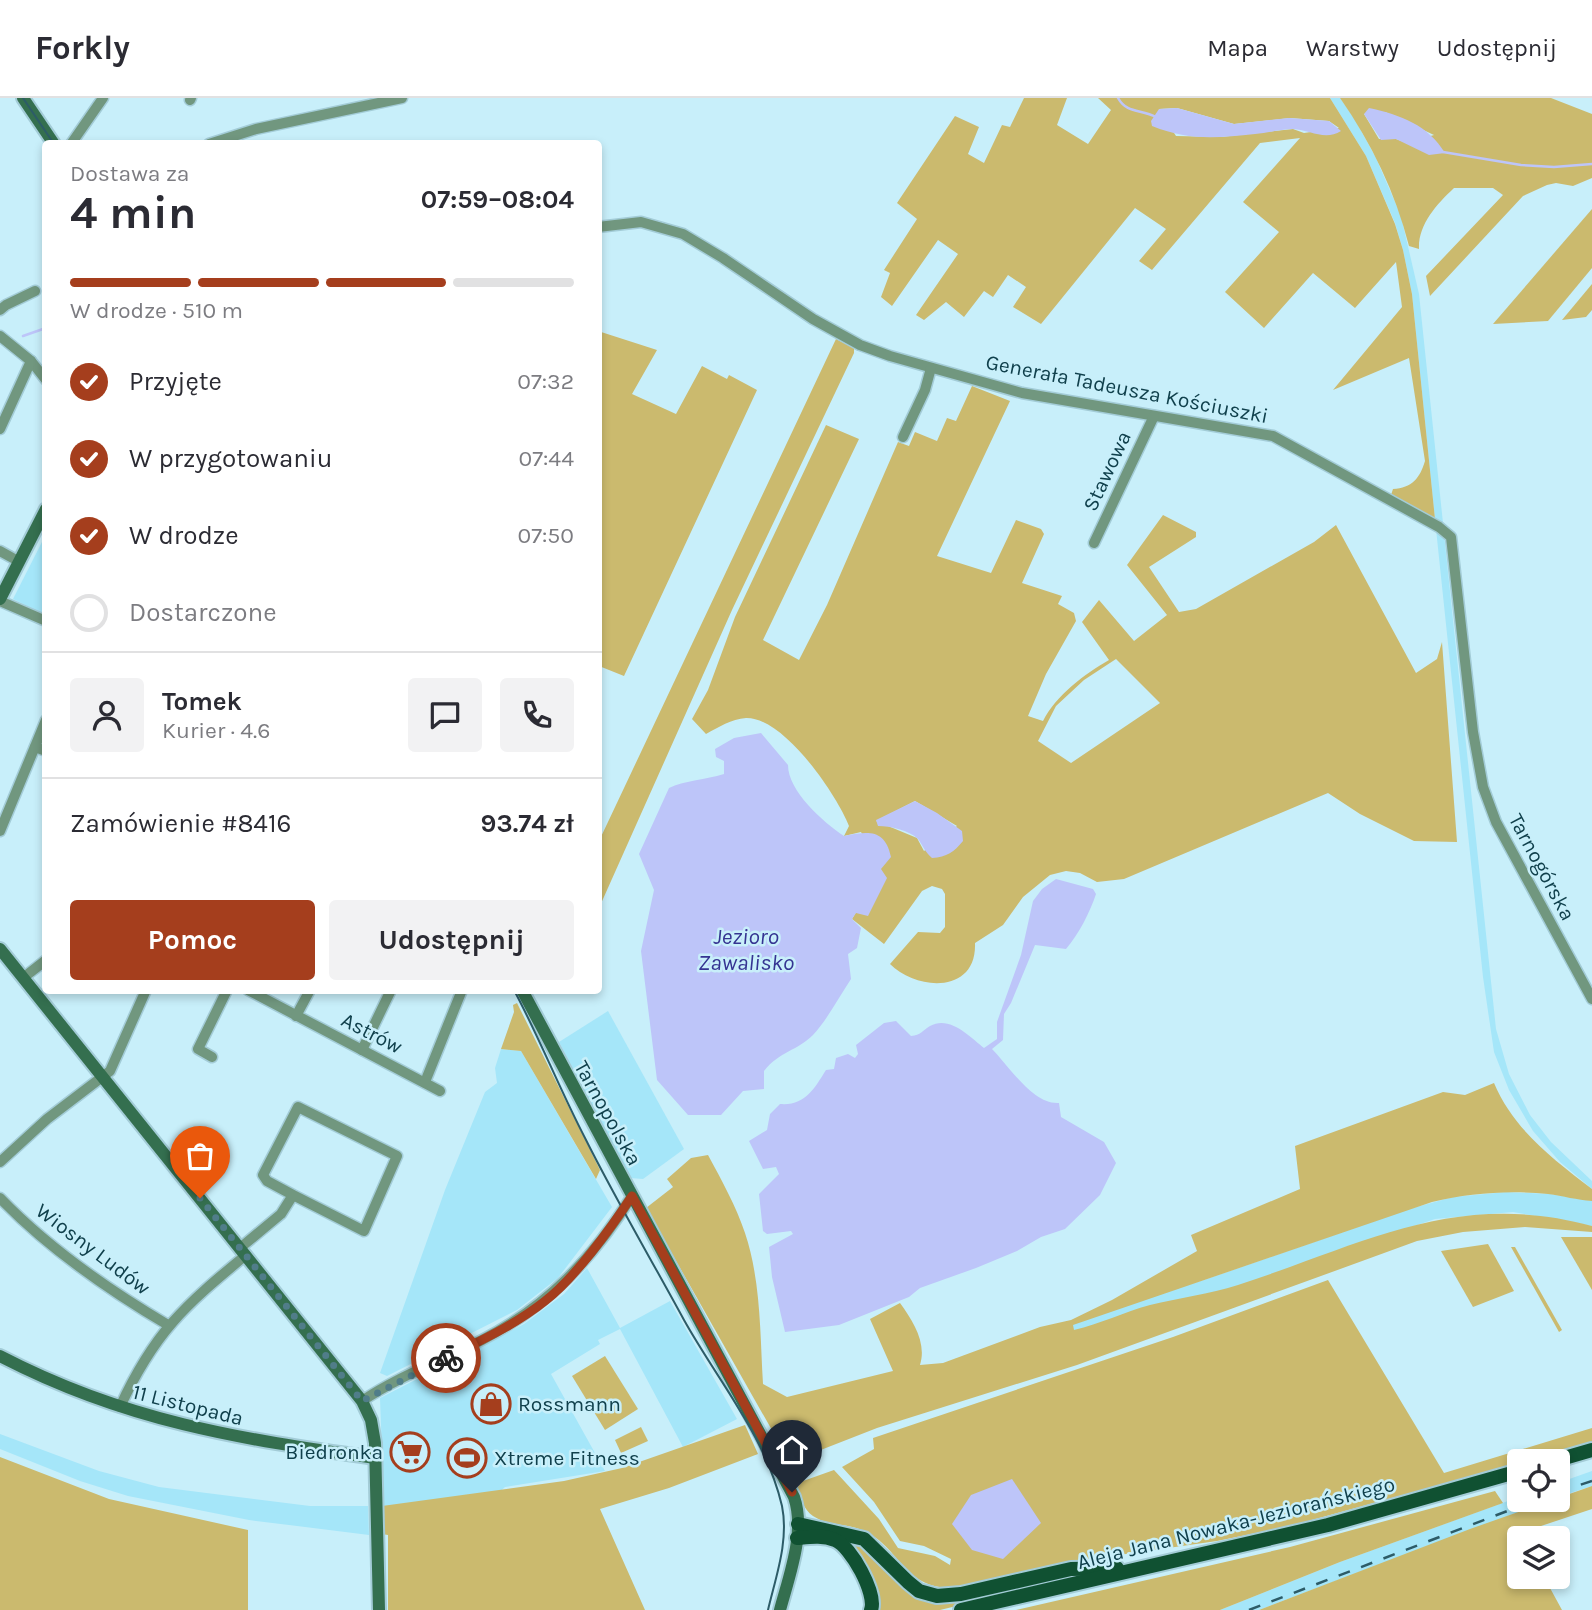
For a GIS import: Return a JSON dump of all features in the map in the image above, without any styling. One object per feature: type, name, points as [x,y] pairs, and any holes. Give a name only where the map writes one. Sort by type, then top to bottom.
[{"type":"main road","points":[[1570,1456],[1592,1450]]},
{"type":"main road","points":[[1570,1465],[1592,1459]]},
{"type":"main road","name":"Aleja Jana Nowaka-Jeziorańskiego","points":[[961,1610],[1328,1525],[1507,1474]]},
{"type":"main road","name":"Aleja Jana Nowaka-Jeziorańskiego","points":[[996,1610],[1331,1533],[1507,1483]]},
{"type":"main road","points":[[798,1525],[864,1539],[919,1591],[937,1596],[961,1594],[1071,1569],[1143,1568]]},
{"type":"main road","points":[[798,1525],[845,1546],[872,1594],[871,1610]]},
{"type":"street","points":[[23,98],[51,140]]},
{"type":"street","points":[[74,140],[103,98]]},
{"type":"street","points":[[222,140],[256,129],[402,98]]},
{"type":"street","name":"Generała Tadeusza Kościuszki","points":[[602,227],[641,222],[683,234],[836,333],[890,356],[1022,393],[1273,436],[1439,527],[1451,537],[1483,788]]},
{"type":"street","points":[[0,310],[36,291]]},
{"type":"street","points":[[0,335],[32,361],[42,375]]},
{"type":"street","points":[[0,429],[32,361]]},
{"type":"street","points":[[903,437],[925,390],[931,368]]},
{"type":"street","name":"Stawowa","points":[[1094,543],[1154,416]]},
{"type":"street","points":[[42,516],[0,600],[42,619]]},
{"type":"street","points":[[0,551],[18,561]]},
{"type":"street","points":[[0,831],[42,730]]},
{"type":"street","points":[[35,747],[42,750]]},
{"type":"street","name":"Tarnogórska","points":[[1483,788],[1496,822],[1592,999]]},
{"type":"street","points":[[0,949],[362,1401],[371,1420],[376,1458],[379,1610]]},
{"type":"street","points":[[23,978],[42,963]]},
{"type":"street","points":[[0,1162],[47,1119],[103,1077],[114,1065],[144,994]]},
{"type":"street","points":[[212,1057],[198,1049],[225,994]]},
{"type":"street","name":"Astrów","points":[[255,994],[440,1091]]},
{"type":"street","points":[[296,1016],[308,994]]},
{"type":"street","points":[[362,1050],[389,994]]},
{"type":"street","points":[[425,1082],[460,994]]},
{"type":"street","name":"Tarnopolska","points":[[524,994],[776,1462],[794,1497],[798,1525]]},
{"type":"street","points":[[298,1107],[397,1156],[364,1231],[293,1195],[267,1181],[264,1175],[298,1107]]},
{"type":"street","points":[[120,1407],[142,1363],[168,1325],[281,1214],[293,1195]]},
{"type":"street","points":[[362,1401],[489,1336],[545,1302],[566,1282],[632,1196]]},
{"type":"street","name":"Wiosny Ludów","points":[[0,1198],[65,1257],[130,1303],[168,1325]]},
{"type":"street","name":"11 Listopada","points":[[0,1356],[57,1384],[120,1407],[232,1437],[376,1458]]},
{"type":"street","points":[[780,1610],[798,1525]]},
{"type":"shaded area","points":[[1024,98],[1067,98],[1057,125],[1088,144],[1111,110],[1098,98],[1330,98],[1366,156],[1403,250],[1412,294],[1435,519],[1391,495],[1393,489],[1405,487],[1414,481],[1425,461],[1409,358],[1333,390],[1402,307],[1396,262],[1355,308],[1313,273],[1264,328],[1225,292],[1279,232],[1243,202],[1300,138],[1260,143],[1152,270],[1139,261],[1166,229],[1135,208],[1041,324],[1013,307],[1026,287],[1008,275],[993,297],[984,291],[964,317],[946,302],[924,320],[916,315],[958,254],[938,240],[892,306],[881,297],[890,273],[884,270],[917,219],[897,203],[955,116],[979,127],[968,154],[984,163],[1002,125],[1010,127]],"holes":[[[1177,108],[1234,124],[1290,118],[1329,121],[1339,128],[1304,133],[1293,129],[1221,137],[1176,136],[1159,109]]]},
{"type":"shaded area","points":[[1330,98],[1340,98],[1354,118],[1376,158],[1401,216],[1419,294],[1443,523],[1435,519],[1412,294],[1403,250],[1395,223],[1366,156]]},
{"type":"shaded area","points":[[1340,98],[1551,98],[1592,114],[1592,178],[1573,186],[1556,183],[1547,185],[1523,196],[1430,296],[1426,276],[1503,195],[1493,188],[1454,188],[1435,208],[1425,224],[1419,240],[1419,249],[1409,246],[1389,188],[1352,115]],"holes":[[[1385,112],[1434,135],[1407,143],[1396,139],[1379,139],[1364,114]]]},
{"type":"shaded area","points":[[1592,209],[1592,268],[1548,321],[1493,324]]},
{"type":"shaded area","points":[[1592,284],[1592,310],[1586,317],[1562,320]]},
{"type":"shaded area","points":[[602,332],[657,350],[632,394],[676,414],[702,366],[727,379],[729,375],[757,390],[624,676],[602,667]]},
{"type":"shaded area","points":[[836,339],[854,348],[854,353],[732,610],[602,901],[602,835]]},
{"type":"shaded area","points":[[972,386],[1010,401],[937,556],[991,573],[1016,520],[1041,529],[1044,534],[1022,583],[1062,596],[1058,604],[1074,613],[1076,621],[1046,674],[1028,716],[1043,721],[1055,702],[1072,686],[1109,660],[1082,622],[1099,600],[1134,641],[1167,615],[1127,565],[1163,515],[1196,532],[1196,537],[1149,567],[1179,612],[1196,609],[1314,542],[1336,525],[1416,673],[1437,659],[1442,642],[1457,842],[1414,841],[1360,814],[1328,793],[1124,879],[1097,882],[1080,873],[1066,871],[1050,875],[1023,897],[1003,925],[975,943],[973,960],[966,972],[956,979],[929,983],[901,973],[890,964],[918,932],[940,933],[945,927],[945,894],[942,889],[932,886],[922,891],[884,944],[852,919],[881,869],[861,832],[844,836],[849,826],[843,812],[807,760],[776,730],[761,721],[741,719],[706,734],[692,719],[708,690],[735,617],[826,425],[859,439],[763,640],[799,660],[827,605],[898,442],[909,446],[915,432],[937,441],[947,418],[956,421]],"holes":[[[1116,659],[1160,703],[1071,763],[1038,741],[1056,706],[1084,680]],[[915,801],[957,826],[924,851],[917,838],[876,821]]]},
{"type":"shaded area","points":[[1436,529],[1444,534],[1496,1029],[1509,1074],[1530,1115],[1551,1142],[1592,1181],[1592,1189],[1560,1162],[1533,1131],[1509,1090],[1494,1052],[1483,977]]},
{"type":"shaded area","points":[[42,542],[42,614],[13,599]]},
{"type":"shaded area","points":[[517,1003],[600,1170],[596,1179],[521,1051],[501,1049],[514,1012],[513,1005]]},
{"type":"shaded area","points":[[608,1011],[684,1149],[643,1179],[630,1178],[559,1042]]},
{"type":"shaded area","points":[[501,1049],[521,1051],[612,1207],[558,1278],[517,1310],[387,1376],[380,1373],[445,1190],[485,1092],[497,1083],[495,1068]]},
{"type":"shaded area","points":[[1494,1083],[1502,1100],[1523,1129],[1592,1189],[1592,1201],[1548,1194],[1504,1192],[1432,1202],[1073,1325],[1074,1330],[1150,1305],[1238,1285],[1411,1226],[1453,1218],[1497,1214],[1543,1216],[1592,1226],[1592,1232],[1525,1227],[1463,1232],[1417,1241],[1077,1365],[877,1428],[790,1462],[646,1208],[673,1187],[667,1179],[691,1158],[708,1155],[737,1213],[750,1251],[759,1308],[763,1384],[787,1397],[893,1371],[870,1319],[900,1303],[920,1340],[920,1365],[943,1363],[1040,1327],[1071,1320],[1112,1300],[1197,1251],[1191,1235],[1300,1189],[1295,1146],[1443,1092],[1465,1095]]},
{"type":"shaded area","points":[[1506,1192],[1550,1194],[1592,1201],[1592,1226],[1513,1212],[1435,1219],[870,1412],[782,1447],[767,1419],[872,1390],[1409,1209],[1453,1197]]},
{"type":"shaded area","points":[[1561,1237],[1592,1237],[1592,1290]]},
{"type":"shaded area","points":[[1488,1244],[1514,1291],[1473,1307],[1441,1251]]},
{"type":"shaded area","points":[[1511,1247],[1515,1247],[1562,1330],[1559,1332]]},
{"type":"shaded area","points":[[587,1268],[620,1328],[670,1301],[737,1419],[683,1447],[620,1329],[598,1340],[600,1344],[551,1374],[605,1471],[505,1487],[492,1499],[384,1509],[380,1398],[524,1324],[564,1294]]},
{"type":"shaded area","points":[[1328,1280],[1444,1473],[1507,1454],[1507,1466],[1290,1526],[1217,1541],[1070,1562],[951,1588],[922,1581],[876,1538],[858,1528],[819,1519],[810,1513],[801,1499],[797,1488],[803,1481],[834,1470],[879,1519],[898,1548],[935,1556],[950,1565],[951,1559],[924,1546],[900,1541],[874,1502],[842,1467],[874,1449],[873,1438],[1173,1337]]},
{"type":"shaded area","points":[[605,1356],[638,1409],[605,1430],[572,1376]]},
{"type":"shaded area","points":[[745,1425],[758,1454],[669,1488],[600,1509],[645,1610],[388,1610],[388,1535],[382,1534],[382,1506],[564,1481],[622,1468]]},
{"type":"shaded area","points":[[641,1427],[648,1441],[621,1453],[615,1440]]},
{"type":"shaded area","points":[[1592,1428],[1592,1443],[1570,1449],[1523,1449]]},
{"type":"shaded area","points":[[0,1434],[99,1471],[159,1487],[310,1506],[368,1506],[369,1535],[249,1520],[128,1496],[80,1481],[0,1449]]},
{"type":"shaded area","points":[[0,1457],[109,1499],[248,1530],[248,1610],[0,1610]]},
{"type":"shaded area","points":[[1592,1471],[1592,1486],[1570,1493],[1570,1479]]},
{"type":"shaded area","points":[[1592,1486],[1592,1509],[1541,1526],[1507,1526],[1507,1589],[1551,1589],[1562,1610],[1259,1610],[1518,1512],[1570,1512],[1570,1494]]},
{"type":"shaded area","points":[[1495,1491],[1503,1503],[1340,1562],[1220,1610],[1016,1610],[1290,1547]]},
{"type":"shaded area","points":[[1507,1501],[1507,1512],[1519,1512],[1259,1610],[1220,1610],[1340,1562]]},
{"type":"shaded area","points":[[807,1530],[860,1541],[925,1597],[1063,1574],[1092,1573],[940,1610],[875,1610],[853,1551]]},
{"type":"water","points":[[1177,108],[1234,124],[1289,118],[1329,121],[1341,131],[1323,135],[1288,129],[1203,137],[1178,134],[1152,126],[1151,121],[1159,109]]},
{"type":"water","points":[[1369,108],[1392,114],[1422,128],[1445,153],[1429,155],[1396,139],[1381,140],[1364,114]]},
{"type":"water","name":"Jezioro Zawalisko","points":[[761,733],[788,765],[800,795],[826,823],[844,836],[868,833],[885,841],[891,857],[881,869],[887,878],[868,916],[856,913],[852,919],[861,928],[857,948],[848,954],[851,979],[813,1035],[770,1064],[764,1071],[764,1089],[743,1091],[721,1115],[688,1115],[657,1080],[641,951],[654,890],[639,854],[669,788],[724,774],[724,761],[716,757],[715,749],[734,738]]},
{"type":"water","points":[[915,801],[962,831],[963,841],[953,851],[932,858],[910,833],[878,826],[876,820]]},
{"type":"water","points":[[1056,879],[1093,889],[1096,894],[1094,901],[1080,930],[1066,949],[1035,945],[1004,1014],[1003,1040],[992,1049],[1031,1091],[1049,1102],[1059,1103],[1061,1117],[1104,1142],[1116,1163],[1100,1195],[1065,1229],[1041,1237],[1017,1251],[920,1288],[909,1297],[839,1325],[785,1332],[772,1277],[769,1247],[793,1234],[791,1231],[767,1234],[763,1231],[759,1194],[779,1174],[776,1167],[763,1169],[749,1141],[767,1130],[770,1114],[780,1104],[796,1102],[808,1095],[826,1070],[834,1069],[836,1058],[848,1054],[855,1058],[858,1054],[856,1045],[884,1023],[896,1021],[911,1036],[937,1023],[945,1023],[966,1033],[984,1048],[997,1039],[997,1022],[1021,955],[1033,901],[1042,889]]},
{"type":"water","points":[[1012,1479],[1041,1523],[1003,1559],[972,1550],[952,1524],[971,1495]]},
{"type":"waterway","points":[[1118,98],[1126,107],[1156,117]]},
{"type":"waterway","points":[[1443,152],[1521,165],[1554,167],[1592,164]]},
{"type":"waterway","points":[[23,336],[42,329]]},
{"type":"tram line","points":[[23,98],[51,140]]},
{"type":"tram line","points":[[516,994],[609,1184],[697,1343],[740,1410],[765,1456],[775,1481],[784,1519],[781,1558],[768,1610]]},
{"type":"railway","points":[[1570,1488],[1592,1481]]},
{"type":"railway","points":[[1249,1610],[1507,1511]]},
{"type":"way so far","points":[[200,1198],[362,1401],[446,1358]]},
{"type":"place","name":"Rossmann","points":[[491,1404]]},
{"type":"place","name":"Biedronka","points":[[410,1452]]},
{"type":"place","name":"Xtreme Fitness","points":[[467,1458]]},
{"type":"route","points":[[446,1358],[499,1331],[545,1302],[566,1282],[632,1196],[792,1492]]}]
